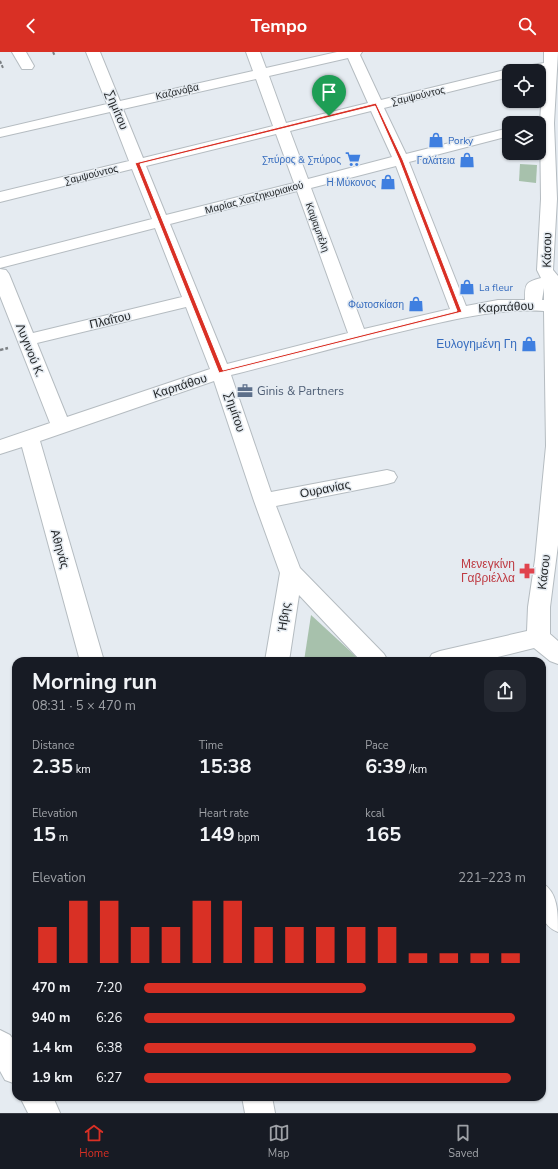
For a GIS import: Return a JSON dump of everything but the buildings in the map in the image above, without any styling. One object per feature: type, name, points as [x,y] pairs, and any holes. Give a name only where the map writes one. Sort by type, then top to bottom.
[{"type":"street","points":[[19,52],[27,66]]},
{"type":"street","name":"Σημίτου","points":[[93,52],[221,372],[264,501],[291,573]]},
{"type":"street","name":"Καψαμπέλη","points":[[254,52],[358,336]]},
{"type":"street","points":[[353,52],[401,160],[460,312]]},
{"type":"street","name":"Καζανόβα","points":[[0,133],[353,52]]},
{"type":"street","name":"Κάσου","points":[[538,638],[539,607],[546,560],[557,447],[555,282],[545,270],[553,199],[548,122],[553,86],[551,60]]},
{"type":"street","name":"Σαμψούντος","points":[[0,197],[376,104],[502,75]]},
{"type":"street","name":"Μαρίας Χατζηκυριακού","points":[[0,263],[502,134]]},
{"type":"street","name":"Λυγινού Κ.","points":[[0,274],[61,426]]},
{"type":"street","points":[[533,305],[534,286],[542,283],[555,282]]},
{"type":"street","name":"Πλαΐτου","points":[[26,340],[193,300]]},
{"type":"street","name":"Καρπάθου","points":[[0,447],[221,372],[358,336],[460,312],[498,306],[533,305],[555,307]]},
{"type":"street","name":"Αθηνάς","points":[[29,437],[91,657]]},
{"type":"street","name":"Ουρανίας","points":[[264,501],[387,477]]},
{"type":"street","points":[[291,573],[372,657]]},
{"type":"street","name":"Ήβης","points":[[278,657],[291,573]]},
{"type":"street","points":[[457,657],[538,638],[558,654]]},
{"type":"street","points":[[546,902],[558,920]]},
{"type":"street","points":[[0,1046],[12,1063]]},
{"type":"street","points":[[38,1101],[45,1113]]},
{"type":"street","points":[[258,1101],[260,1113]]},
{"type":"path","points":[[53,52],[55,56]]},
{"type":"path","points":[[0,61],[4,68]]},
{"type":"green space","points":[[520,164],[537,165],[536,183],[519,181]]},
{"type":"green space","points":[[311,615],[357,657],[305,657]]},
{"type":"place","name":"Porky","points":[[436,140]]},
{"type":"place","name":"Σπύρος & Σπύρος","points":[[353,159]]},
{"type":"place","name":"Γαλάτεια","points":[[467,160]]},
{"type":"place","name":"Η Μύκονος","points":[[388,182]]},
{"type":"place","name":"La fleur","points":[[467,287]]},
{"type":"place","name":"Φωτοσκίαση","points":[[416,304]]},
{"type":"place","name":"Ευλογημένη Γη","points":[[529,344]]},
{"type":"place","name":"Ginis & Partners","points":[[245,391]]},
{"type":"place","name":"Μενεγκίνη Γαβριέλλα","points":[[527,571]]},
{"type":"route","points":[[376,104],[401,160],[460,312],[358,336],[221,372],[138,163],[329,116],[376,104]]}]
